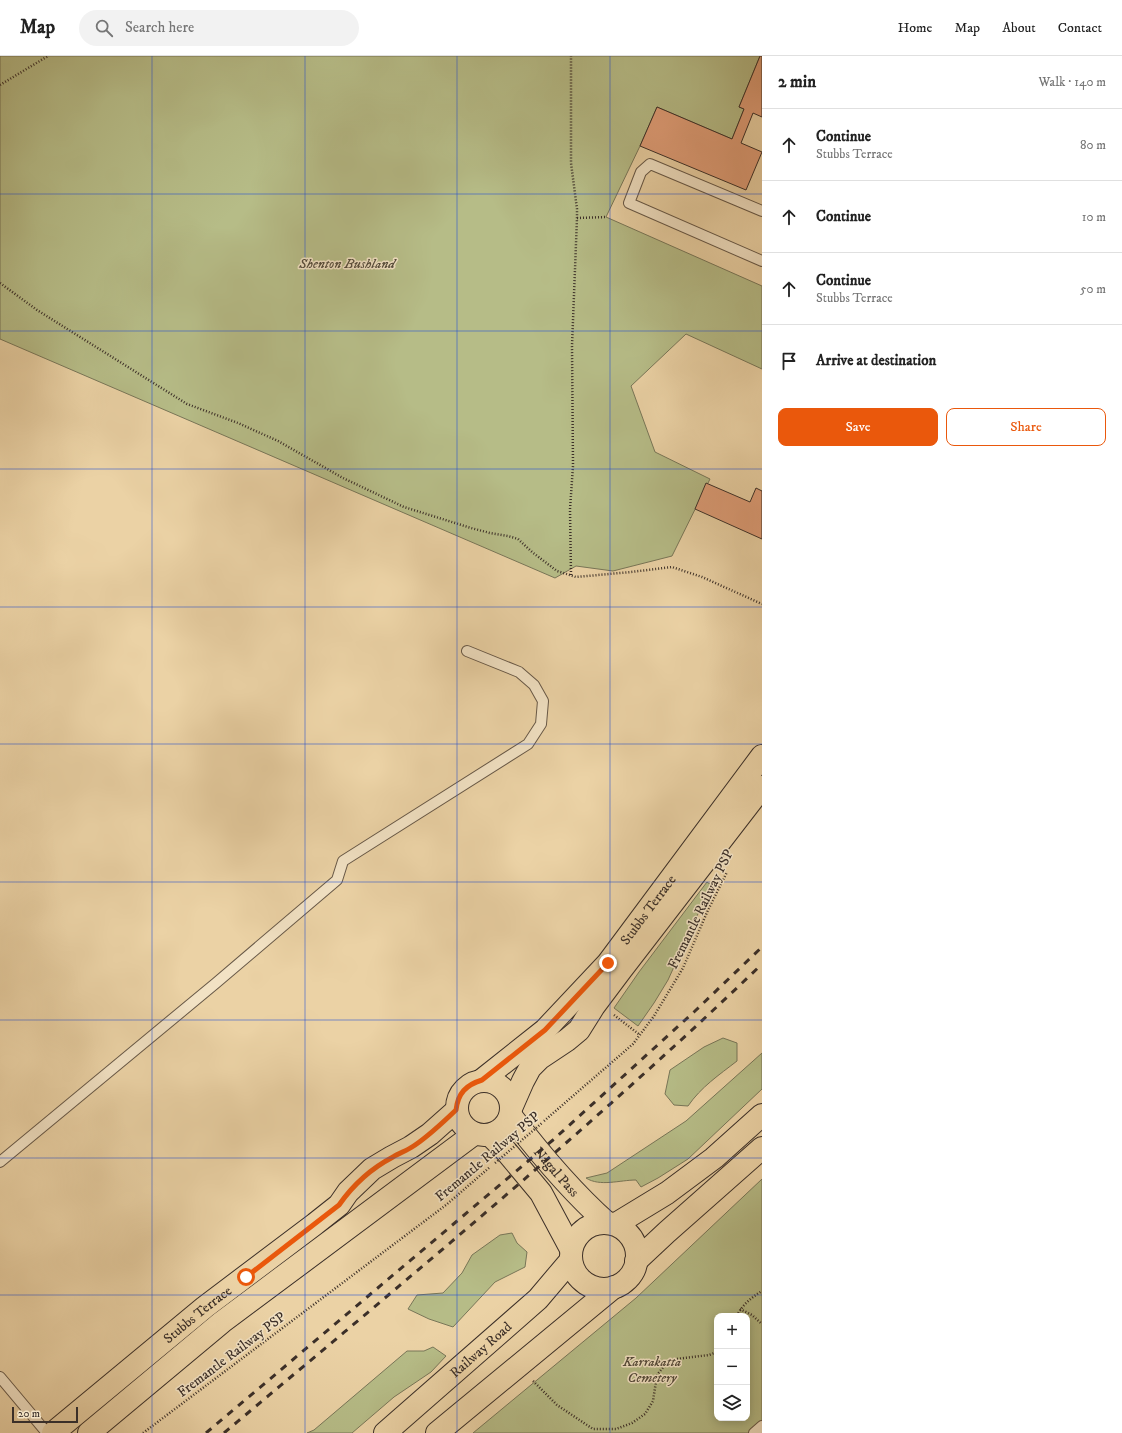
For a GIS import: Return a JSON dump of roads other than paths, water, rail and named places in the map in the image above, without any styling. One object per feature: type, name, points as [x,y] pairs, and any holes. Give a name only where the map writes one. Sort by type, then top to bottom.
[{"type":"main road","name":"Stubbs Terrace","points":[[482,1080],[545,1030],[608,963],[762,756]]},
{"type":"main road","name":"Stubbs Terrace","points":[[511,1111],[523,1081],[535,1063],[546,1053],[567,1040],[579,1030],[594,1006],[621,970],[762,787]]},
{"type":"main road","points":[[482,1080],[499,1084],[510,1098],[511,1111],[506,1125],[499,1131],[482,1134],[462,1124],[456,1110],[457,1102],[461,1093],[466,1087],[474,1082],[482,1080]]},
{"type":"main road","name":"Stubbs Terrace","points":[[53,1433],[205,1307],[333,1210],[339,1205],[356,1183],[372,1169],[411,1148],[430,1134],[456,1110]]},
{"type":"main road","name":"Nagal Pass","points":[[511,1111],[558,1174],[585,1204],[611,1224]]},
{"type":"main road","points":[[611,1224],[668,1194],[714,1158],[762,1115]]},
{"type":"main road","name":"Stubbs Terrace","points":[[89,1433],[222,1322],[482,1134]]},
{"type":"main road","name":"Nagal Pass","points":[[482,1134],[506,1152],[541,1193],[571,1254]]},
{"type":"main road","points":[[636,1261],[762,1148]]},
{"type":"main road","points":[[437,1433],[614,1287],[629,1277],[634,1270],[636,1250],[633,1239],[626,1230],[611,1224],[597,1223],[588,1226],[580,1232],[574,1240],[571,1254],[573,1269],[578,1277],[586,1284],[604,1289],[614,1287]]},
{"type":"main road","name":"Railway Road","points":[[385,1433],[538,1299],[571,1254]]},
{"type":"lane","points":[[762,211],[650,164],[641,172],[629,203],[762,261]]},
{"type":"lane","points":[[0,1162],[216,983],[337,880],[343,861],[528,744],[542,724],[543,701],[534,685],[519,672],[467,651]]},
{"type":"lane","points":[[0,1377],[47,1433]]},
{"type":"lane","points":[[754,1433],[762,1426]]},
{"type":"railway","points":[[206,1433],[553,1140],[695,1011],[762,947]]},
{"type":"railway","points":[[224,1433],[429,1261],[564,1145],[762,964]]},
{"type":"park label","name":"Shenton Bushland","points":[[347,263]]},
{"type":"park label","name":"Karrakatta Cemetery","points":[[652,1370]]}]
